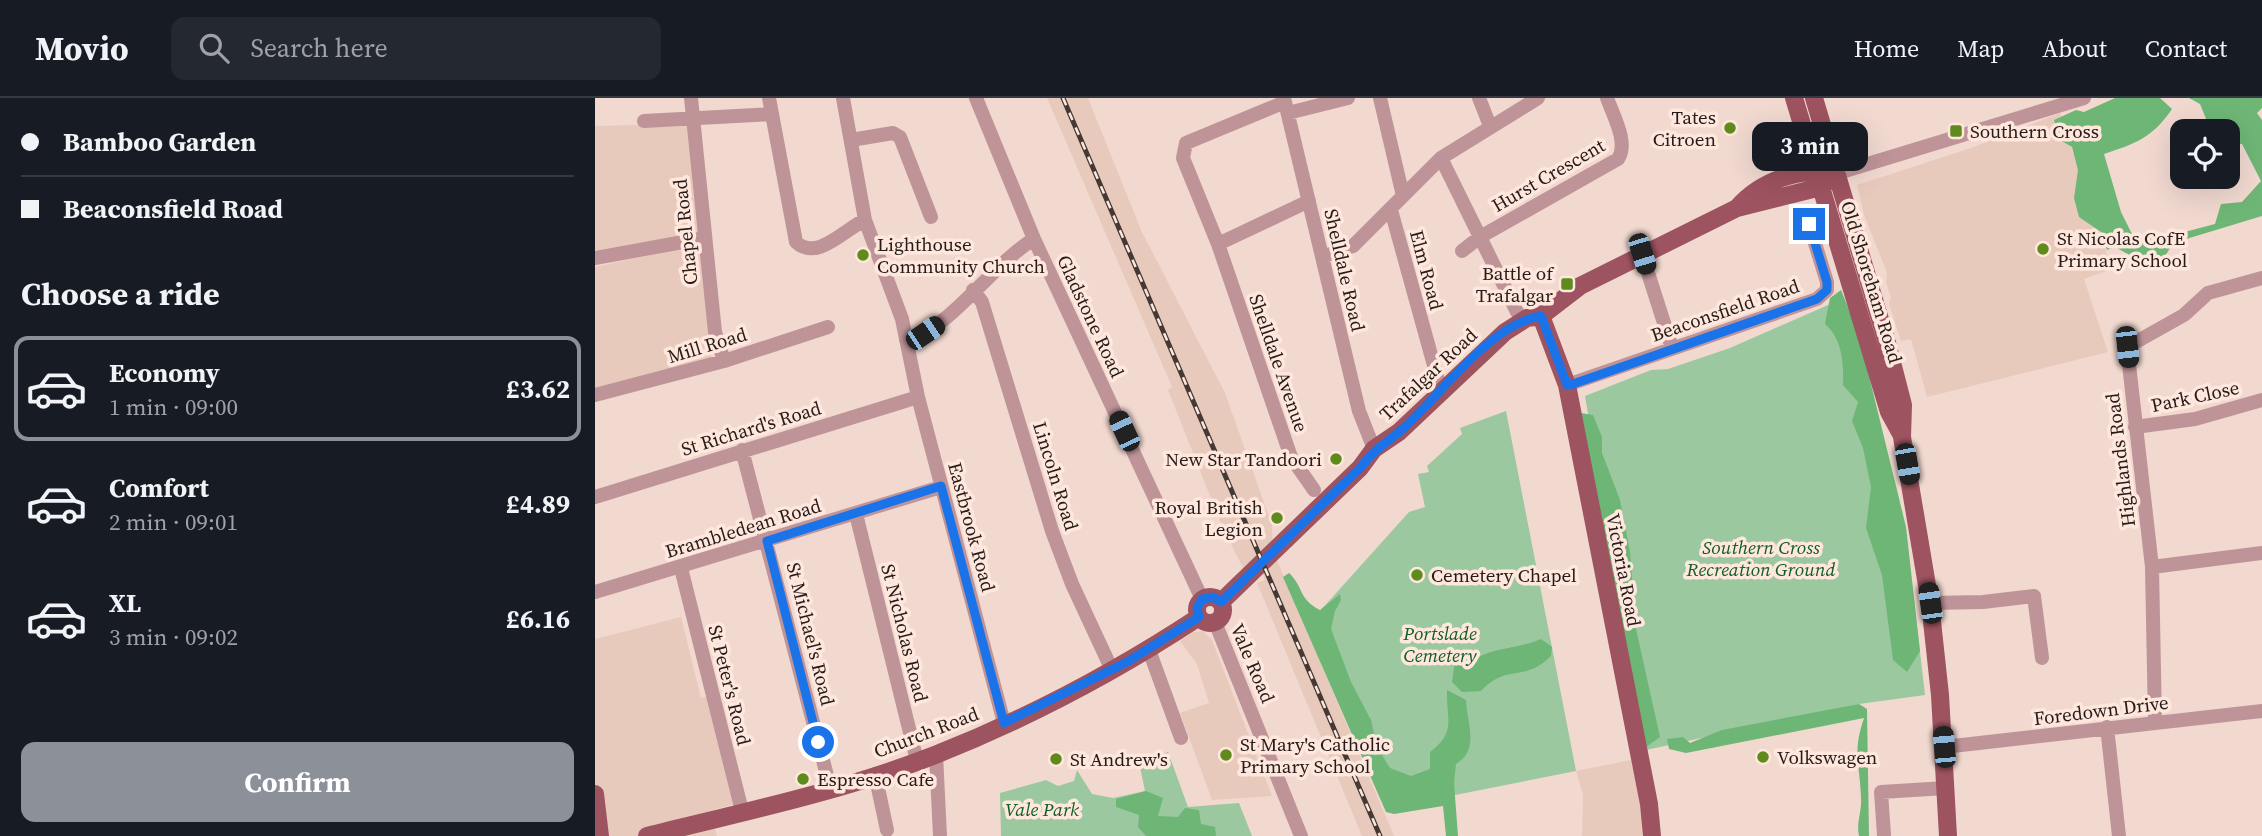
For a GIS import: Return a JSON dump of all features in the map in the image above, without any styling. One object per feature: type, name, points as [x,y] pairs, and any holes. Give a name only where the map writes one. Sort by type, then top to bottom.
[{"type":"main road","name":"Old Shoreham Road","points":[[1794,98],[1889,412],[1902,437]]},
{"type":"main road","name":"Old Shoreham Road","points":[[1814,98],[1887,342],[1903,405],[1902,437],[1930,603],[1944,747],[1948,836]]},
{"type":"main road","points":[[1815,169],[1835,174]]},
{"type":"main road","name":"Trafalgar Road","points":[[1737,208],[1749,194],[1777,180],[1815,169]]},
{"type":"main road","points":[[1821,187],[1835,174]]},
{"type":"main road","name":"Trafalgar Road","points":[[1221,602],[1360,468],[1374,449],[1399,432],[1505,332],[1527,318],[1541,316],[1580,286],[1737,208],[1821,187]]},
{"type":"main road","points":[[1797,191],[1815,200],[1832,221]]},
{"type":"main road","name":"Victoria Road","points":[[1541,316],[1567,385],[1649,804],[1652,836]]},
{"type":"main road","points":[[1213,597],[1221,602],[1223,615],[1207,620],[1197,608],[1202,599],[1213,597]]},
{"type":"main road","name":"Church Road","points":[[647,836],[711,828],[742,811],[918,761],[1004,723],[1207,620]]},
{"type":"main road","points":[[595,794],[600,836]]},
{"type":"street","name":"Chapel Road","points":[[691,98],[715,332],[724,361]]},
{"type":"street","points":[[769,98],[796,242],[808,250],[817,249],[865,220]]},
{"type":"street","name":"Eastbrook Road","points":[[843,98],[865,220],[895,299],[907,340],[918,397],[1004,723]]},
{"type":"street","name":"Gladstone Road","points":[[976,98],[1034,239],[1202,599]]},
{"type":"street","points":[[1286,104],[1348,98]]},
{"type":"street","points":[[1380,98],[1403,196]]},
{"type":"street","points":[[1479,98],[1490,126]]},
{"type":"street","points":[[1322,257],[1353,246],[1441,158],[1538,98]]},
{"type":"street","name":"Hurst Crescent","points":[[1462,251],[1480,237],[1618,159],[1622,153],[1622,143],[1607,98]]},
{"type":"street","points":[[1835,174],[2084,98]]},
{"type":"street","name":"Shelldale Road","points":[[1286,104],[1359,411],[1374,449]]},
{"type":"street","name":"Shelldale Avenue","points":[[1286,104],[1186,143],[1183,158],[1217,244],[1291,457],[1314,490]]},
{"type":"street","points":[[644,121],[772,114]]},
{"type":"street","points":[[851,140],[893,133],[900,137],[931,217]]},
{"type":"street","points":[[1441,158],[1517,312]]},
{"type":"street","points":[[1217,244],[1309,201]]},
{"type":"street","name":"Elm Road","points":[[1391,210],[1418,282],[1439,380]]},
{"type":"street","name":"Beaconsfield Road","points":[[1567,385],[1817,299],[1827,290],[1827,282],[1809,224]]},
{"type":"street","points":[[595,258],[705,238]]},
{"type":"street","points":[[907,340],[936,325],[1000,263],[1034,239]]},
{"type":"street","points":[[1642,254],[1672,348]]},
{"type":"street","name":"Highlands Road","points":[[2155,722],[2152,567],[2127,347],[2184,315],[2208,293],[2262,278]]},
{"type":"street","name":"Lincoln Road","points":[[973,290],[982,302],[1072,584],[1112,670]]},
{"type":"street","name":"Mill Road","points":[[595,395],[724,361],[828,327]]},
{"type":"street","name":"St Richard's Road","points":[[595,497],[918,397]]},
{"type":"street","name":"Park Close","points":[[2135,427],[2195,419],[2262,400]]},
{"type":"street","name":"St Michael's Road","points":[[742,450],[830,788]]},
{"type":"street","name":"Brambledean Road","points":[[595,592],[681,568],[941,486]]},
{"type":"street","name":"St Nicholas Road","points":[[856,514],[918,761]]},
{"type":"street","points":[[2152,567],[2262,553]]},
{"type":"street","name":"St Peter's Road","points":[[681,568],[742,811]]},
{"type":"street","points":[[1930,603],[1983,602],[2034,596],[2042,658]]},
{"type":"street","name":"Vale Road","points":[[1207,620],[1301,836]]},
{"type":"street","points":[[1149,650],[1181,738]]},
{"type":"street","name":"Foredown Drive","points":[[1944,747],[2262,711]]},
{"type":"street","points":[[2107,727],[2119,836]]},
{"type":"street","points":[[936,754],[940,836]]},
{"type":"street","points":[[875,774],[887,830]]},
{"type":"street","points":[[1884,835],[1881,792],[1946,788]]},
{"type":"shaded area","points":[[1047,98],[1088,98],[1141,230],[1225,393],[1272,525],[1273,564],[1277,560],[1394,836],[1362,836],[1257,583],[1265,580],[1256,556],[1243,568],[1222,526],[1168,390],[1172,387]]},
{"type":"shaded area","name":"St Nicolas CofE Primary School","points":[[2060,113],[2112,269],[2084,279],[2108,352],[1927,397],[1911,339],[1901,341],[1889,304],[1891,298],[1886,282],[1887,273],[1864,215],[1857,185],[1971,148]]},
{"type":"shaded area","points":[[691,125],[700,233],[598,252],[595,250],[595,126]]},
{"type":"shaded area","points":[[694,245],[702,248],[711,359],[595,388],[595,267]]},
{"type":"shaded area","points":[[681,617],[701,698],[709,696],[739,803],[710,811],[717,836],[595,836],[595,639]]},
{"type":"shaded area","name":"St Mary's Catholic Primary School","points":[[1203,631],[1212,640],[1272,796],[1212,800],[1180,713],[1209,703],[1197,664],[1180,641],[1193,632]]},
{"type":"shaded area","points":[[1631,760],[1641,805],[1642,836],[1582,836],[1583,795],[1576,771]]},
{"type":"green space","points":[[2115,98],[2160,98],[2172,109],[2158,127],[2143,138],[2104,154],[2121,212],[2133,236],[2158,239],[2215,224],[2221,204],[2242,202],[2261,181],[2240,144],[2240,119],[2206,119],[2200,104],[2189,98],[2262,98],[2262,108],[2257,113],[2262,120],[2262,216],[2173,243],[2161,263],[2148,265],[2115,247],[2107,250],[2101,232],[2079,217],[2074,198],[2078,170],[2072,147],[2060,140],[2054,120],[2076,110],[2084,112]]},
{"type":"green space","points":[[1841,290],[1859,335],[1906,527],[1920,651],[1907,672],[1893,660],[1882,575],[1866,528],[1871,487],[1863,448],[1852,421],[1858,402],[1843,385],[1838,344],[1825,324],[1830,298]]},
{"type":"green space","name":"Southern Cross Recreation Ground","points":[[1844,298],[1897,490],[1907,540],[1925,695],[1859,704],[1646,750],[1585,396],[1651,370],[1668,369],[1730,348]]},
{"type":"green space","name":"Portslade Cemetery","points":[[1506,411],[1576,771],[1455,795],[1385,795],[1311,621],[1409,512],[1425,507],[1418,474],[1429,472],[1427,466],[1462,434],[1460,428]]},
{"type":"green space","points":[[1581,413],[1593,415],[1602,437],[1602,453],[1620,500],[1630,552],[1636,629],[1660,737],[1646,747]]},
{"type":"green space","points":[[1289,573],[1308,602],[1320,610],[1340,594],[1341,600],[1331,629],[1351,682],[1371,720],[1377,747],[1390,768],[1411,776],[1430,769],[1430,752],[1447,731],[1447,690],[1466,700],[1470,744],[1468,751],[1456,764],[1454,783],[1458,836],[1446,836],[1443,806],[1394,814],[1386,812],[1283,577]]},
{"type":"green space","points":[[1541,639],[1552,647],[1551,656],[1532,669],[1499,678],[1481,691],[1462,692],[1452,682],[1456,652],[1473,652],[1478,657]]},
{"type":"green space","points":[[1859,704],[1867,709],[1869,836],[1859,836],[1858,831],[1861,803],[1858,740],[1864,718],[1686,753],[1669,749],[1667,739],[1683,737],[1690,743],[1722,730]]},
{"type":"green space","name":"Vale Park","points":[[1168,752],[1188,807],[1239,803],[1252,836],[1001,836],[1000,793],[1046,780],[1058,786],[1074,781],[1077,770],[1092,794],[1113,798],[1145,791],[1139,762]]},
{"type":"green space","points":[[1146,791],[1163,798],[1158,816],[1178,817],[1185,808],[1199,810],[1201,824],[1215,827],[1216,836],[1146,836],[1138,827],[1139,815],[1116,807],[1116,799]]},
{"type":"railway","points":[[1063,98],[1380,836]]},
{"type":"place","name":"Tates Citroen","points":[[1730,128]]},
{"type":"place","name":"Southern Cross","points":[[1956,131]]},
{"type":"place","name":"St Nicolas CofE Primary School","points":[[2043,249]]},
{"type":"place","name":"Lighthouse Community Church","points":[[863,255]]},
{"type":"place","name":"Battle of Trafalgar","points":[[1567,284]]},
{"type":"place","name":"New Star Tandoori","points":[[1336,459]]},
{"type":"place","name":"Royal British Legion","points":[[1277,518]]},
{"type":"place","name":"Cemetery Chapel","points":[[1417,575]]},
{"type":"place","name":"St Mary's Catholic Primary School","points":[[1226,755]]},
{"type":"place","name":"Volkswagen","points":[[1763,757]]},
{"type":"place","name":"St Andrew's","points":[[1056,759]]},
{"type":"place","name":"Espresso Cafe","points":[[803,779]]},
{"type":"route","points":[[818,742],[767,541],[941,486],[1004,723],[1149,650],[1199,617],[1197,608],[1202,599],[1209,596],[1221,602],[1328,500],[1360,468],[1374,449],[1399,432],[1488,346],[1522,320],[1541,316],[1567,385],[1573,384],[1817,299],[1827,290],[1827,282],[1809,224]]}]
